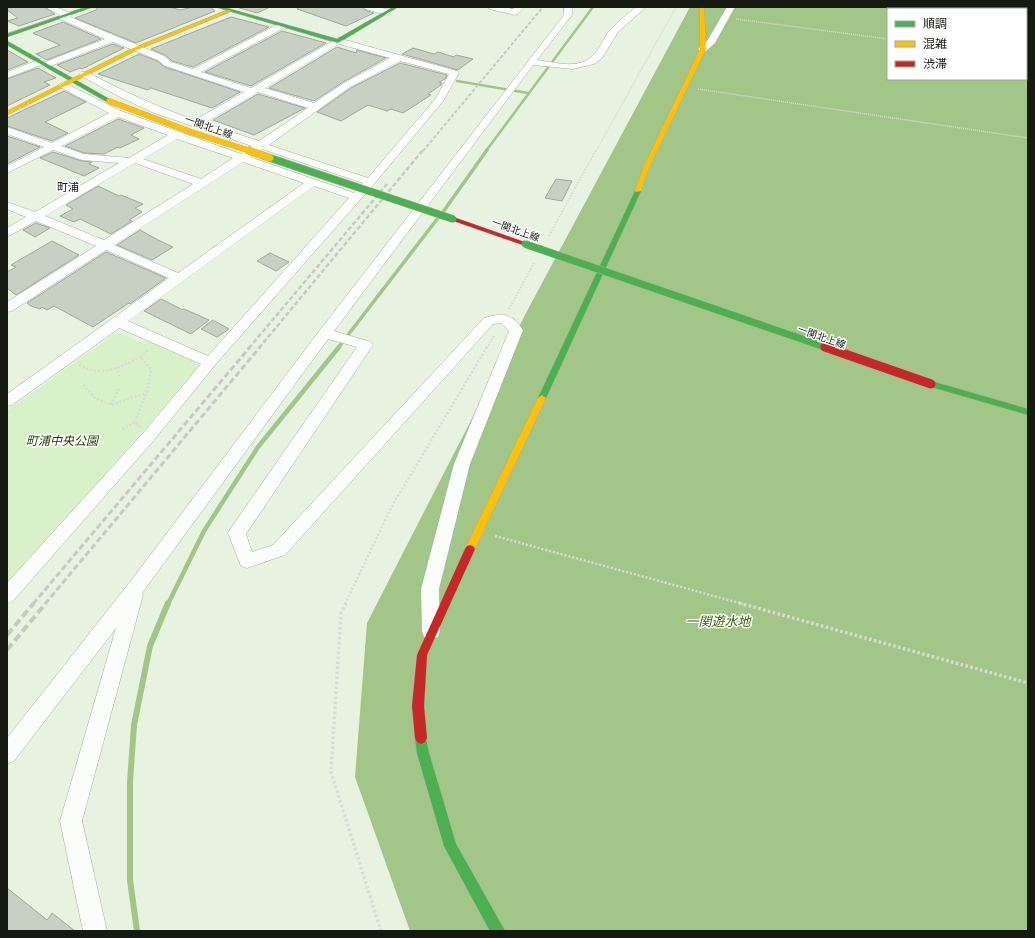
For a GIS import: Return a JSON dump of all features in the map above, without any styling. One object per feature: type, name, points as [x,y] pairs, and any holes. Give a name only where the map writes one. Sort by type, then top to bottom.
[{"type":"street","points":[[49,7],[113,39],[161,58],[168,64],[315,107]]},
{"type":"street","points":[[7,36],[90,7]]},
{"type":"street","points":[[7,596],[149,436],[210,362],[370,182],[440,99],[454,73],[338,40],[281,26],[218,7]]},
{"type":"street","points":[[368,7],[392,9]]},
{"type":"street","points":[[492,7],[515,12],[520,7]]},
{"type":"street","points":[[7,754],[329,334],[511,90],[536,62],[568,11],[575,7]]},
{"type":"street","points":[[536,62],[578,66],[590,62],[599,55],[613,34],[642,7]]},
{"type":"street","points":[[498,931],[490,920],[450,846],[423,753],[418,706],[422,655],[635,200],[646,168],[703,49],[702,7]]},
{"type":"street","points":[[703,49],[711,43],[731,7]]},
{"type":"street","points":[[194,124],[392,9]]},
{"type":"street","points":[[7,113],[135,48],[230,11]]},
{"type":"street","points":[[194,72],[281,26]]},
{"type":"street","points":[[7,75],[113,39]]},
{"type":"street","name":"一関北上線","points":[[7,43],[109,101],[140,114],[525,244],[930,384],[1028,412]]},
{"type":"street","points":[[7,308],[242,158],[347,86],[398,58]]},
{"type":"street","points":[[84,74],[125,96],[194,124],[370,182]]},
{"type":"street","points":[[63,85],[117,113],[356,197]]},
{"type":"street","points":[[7,170],[117,113]]},
{"type":"street","points":[[7,130],[82,157],[132,160],[202,184]]},
{"type":"street","points":[[7,233],[176,135]]},
{"type":"street","points":[[7,401],[313,182]]},
{"type":"street","points":[[7,205],[105,245],[179,278]]},
{"type":"street","points":[[329,334],[366,345],[237,533],[247,561],[279,550],[490,321],[504,318],[516,330],[462,464],[430,589],[431,635]]},
{"type":"street","points":[[118,322],[210,362]]},
{"type":"street","points":[[95,931],[70,821],[136,587]]},
{"type":"path","points":[[548,238],[676,7]]},
{"type":"path","points":[[726,18],[887,39]]},
{"type":"path","points":[[685,87],[1028,138]]},
{"type":"path","points":[[381,931],[331,772],[341,613],[392,506],[504,318],[537,258]]},
{"type":"path","points":[[65,359],[93,371],[116,367],[140,357],[158,340]]},
{"type":"path","points":[[135,422],[146,393],[151,369],[140,357]]},
{"type":"path","points":[[116,367],[119,376]]},
{"type":"path","points":[[82,385],[95,398],[111,405],[146,393]]},
{"type":"path","points":[[111,405],[119,388]]},
{"type":"path","points":[[495,535],[1028,682]]},
{"type":"green space","name":"町浦中央公園","points":[[120,333],[145,344],[149,341],[164,346],[201,365],[7,586],[7,411],[113,335]]},
{"type":"water","name":"一関遊水地","points":[[690,7],[1028,7],[1028,931],[410,931],[355,777],[367,623],[526,313]]},
{"type":"building","points":[[7,7],[44,7],[55,14],[19,26],[7,21],[18,18],[7,10]]},
{"type":"building","points":[[98,7],[170,7],[180,10],[193,7],[210,7],[215,11],[136,43],[75,18],[96,10]]},
{"type":"building","points":[[236,7],[270,7],[257,13]]},
{"type":"building","points":[[298,7],[363,7],[365,10],[374,13],[346,26],[297,9]]},
{"type":"building","points":[[231,17],[269,27],[193,67],[172,61],[165,55],[151,49]]},
{"type":"building","points":[[63,22],[101,39],[47,60],[36,54],[60,45],[33,33]]},
{"type":"building","points":[[282,31],[326,43],[251,86],[205,72]]},
{"type":"building","points":[[113,44],[124,48],[82,69],[80,68],[70,72],[57,65]]},
{"type":"building","points":[[337,47],[356,53],[357,50],[386,58],[343,82],[314,101],[269,88]]},
{"type":"building","points":[[413,48],[434,54],[438,52],[454,57],[456,55],[473,59],[458,70],[402,54]]},
{"type":"building","points":[[7,50],[28,62],[7,70]]},
{"type":"building","points":[[139,54],[157,61],[165,67],[240,92],[212,108],[151,88],[148,90],[98,74]]},
{"type":"building","points":[[400,63],[447,75],[445,79],[439,82],[442,83],[441,85],[428,94],[431,95],[403,113],[391,109],[387,111],[368,105],[341,121],[317,112],[351,88]]},
{"type":"building","points":[[38,68],[56,78],[44,82],[50,85],[7,106],[7,79]]},
{"type":"building","points":[[64,91],[86,102],[45,122],[68,133],[52,141],[7,126],[7,118]]},
{"type":"building","points":[[258,94],[305,108],[254,135],[213,120]]},
{"type":"building","points":[[118,119],[144,128],[131,135],[139,139],[104,154],[84,153],[65,146]]},
{"type":"building","points":[[7,136],[40,147],[7,164]]},
{"type":"building","points":[[53,152],[82,161],[92,162],[89,164],[99,168],[84,176],[40,158]]},
{"type":"building","points":[[556,179],[572,181],[562,201],[545,198]]},
{"type":"building","points":[[98,186],[119,196],[121,195],[143,204],[135,208],[142,212],[129,220],[132,221],[111,234],[80,219],[74,222],[60,216],[73,209],[66,205]]},
{"type":"building","points":[[36,223],[50,228],[35,237],[23,230]]},
{"type":"building","points":[[140,230],[173,247],[152,260],[117,245]]},
{"type":"building","points":[[52,241],[79,255],[16,295],[7,288],[7,272],[16,267],[11,265]]},
{"type":"building","points":[[106,252],[166,278],[130,304],[129,303],[93,327],[54,306],[47,310],[42,307],[40,309],[31,306],[27,303]]},
{"type":"building","points":[[270,253],[289,262],[276,271],[257,261]]},
{"type":"building","points":[[161,299],[183,310],[184,309],[209,320],[191,334],[144,311]]},
{"type":"building","points":[[213,320],[229,329],[217,337],[201,329]]},
{"type":"building","points":[[7,888],[47,920],[52,913],[75,931],[7,931]]},
{"type":"waterway","points":[[486,151],[593,7]]},
{"type":"waterway","points":[[457,81],[528,93]]},
{"type":"waterway","points":[[443,212],[487,150]]},
{"type":"waterway","points":[[338,348],[438,218]]},
{"type":"waterway","points":[[168,604],[204,531],[258,447],[339,347]]},
{"type":"waterway","points":[[137,931],[130,880],[130,782],[134,725],[150,646],[168,603]]},
{"type":"railway","points":[[423,151],[543,7]]},
{"type":"railway","points":[[259,348],[423,150]]},
{"type":"railway","points":[[249,348],[387,184]]},
{"type":"railway","points":[[33,604],[250,347]]},
{"type":"railway","points":[[45,604],[260,347]]},
{"type":"railway","points":[[7,635],[34,603]]},
{"type":"railway","points":[[7,650],[46,603]]},
{"type":"traffic: fast","points":[[7,36],[91,7]]},
{"type":"traffic: fast","points":[[218,7],[338,41],[396,7]]},
{"type":"traffic: fast","points":[[7,43],[109,101]]},
{"type":"traffic: fast","points":[[270,158],[453,219]]},
{"type":"traffic: fast","points":[[542,398],[638,191]]},
{"type":"traffic: fast","points":[[525,244],[825,347]]},
{"type":"traffic: fast","points":[[931,384],[1028,412]]},
{"type":"traffic: fast","points":[[421,738],[423,753],[450,846],[490,920],[498,931]]},
{"type":"traffic: slow","points":[[638,191],[646,168],[703,49],[702,7]]},
{"type":"traffic: slow","points":[[7,113],[135,49],[230,11]]},
{"type":"traffic: slow","points":[[109,101],[191,132],[270,158]]},
{"type":"traffic: slow","points":[[470,549],[542,398]]},
{"type":"traffic: jam","points":[[453,219],[525,244]]},
{"type":"traffic: jam","points":[[825,347],[931,384]]},
{"type":"traffic: jam","points":[[421,738],[418,706],[422,655],[470,549]]},
{"type":"district","name":"町浦","points":[[68,186]]}]
